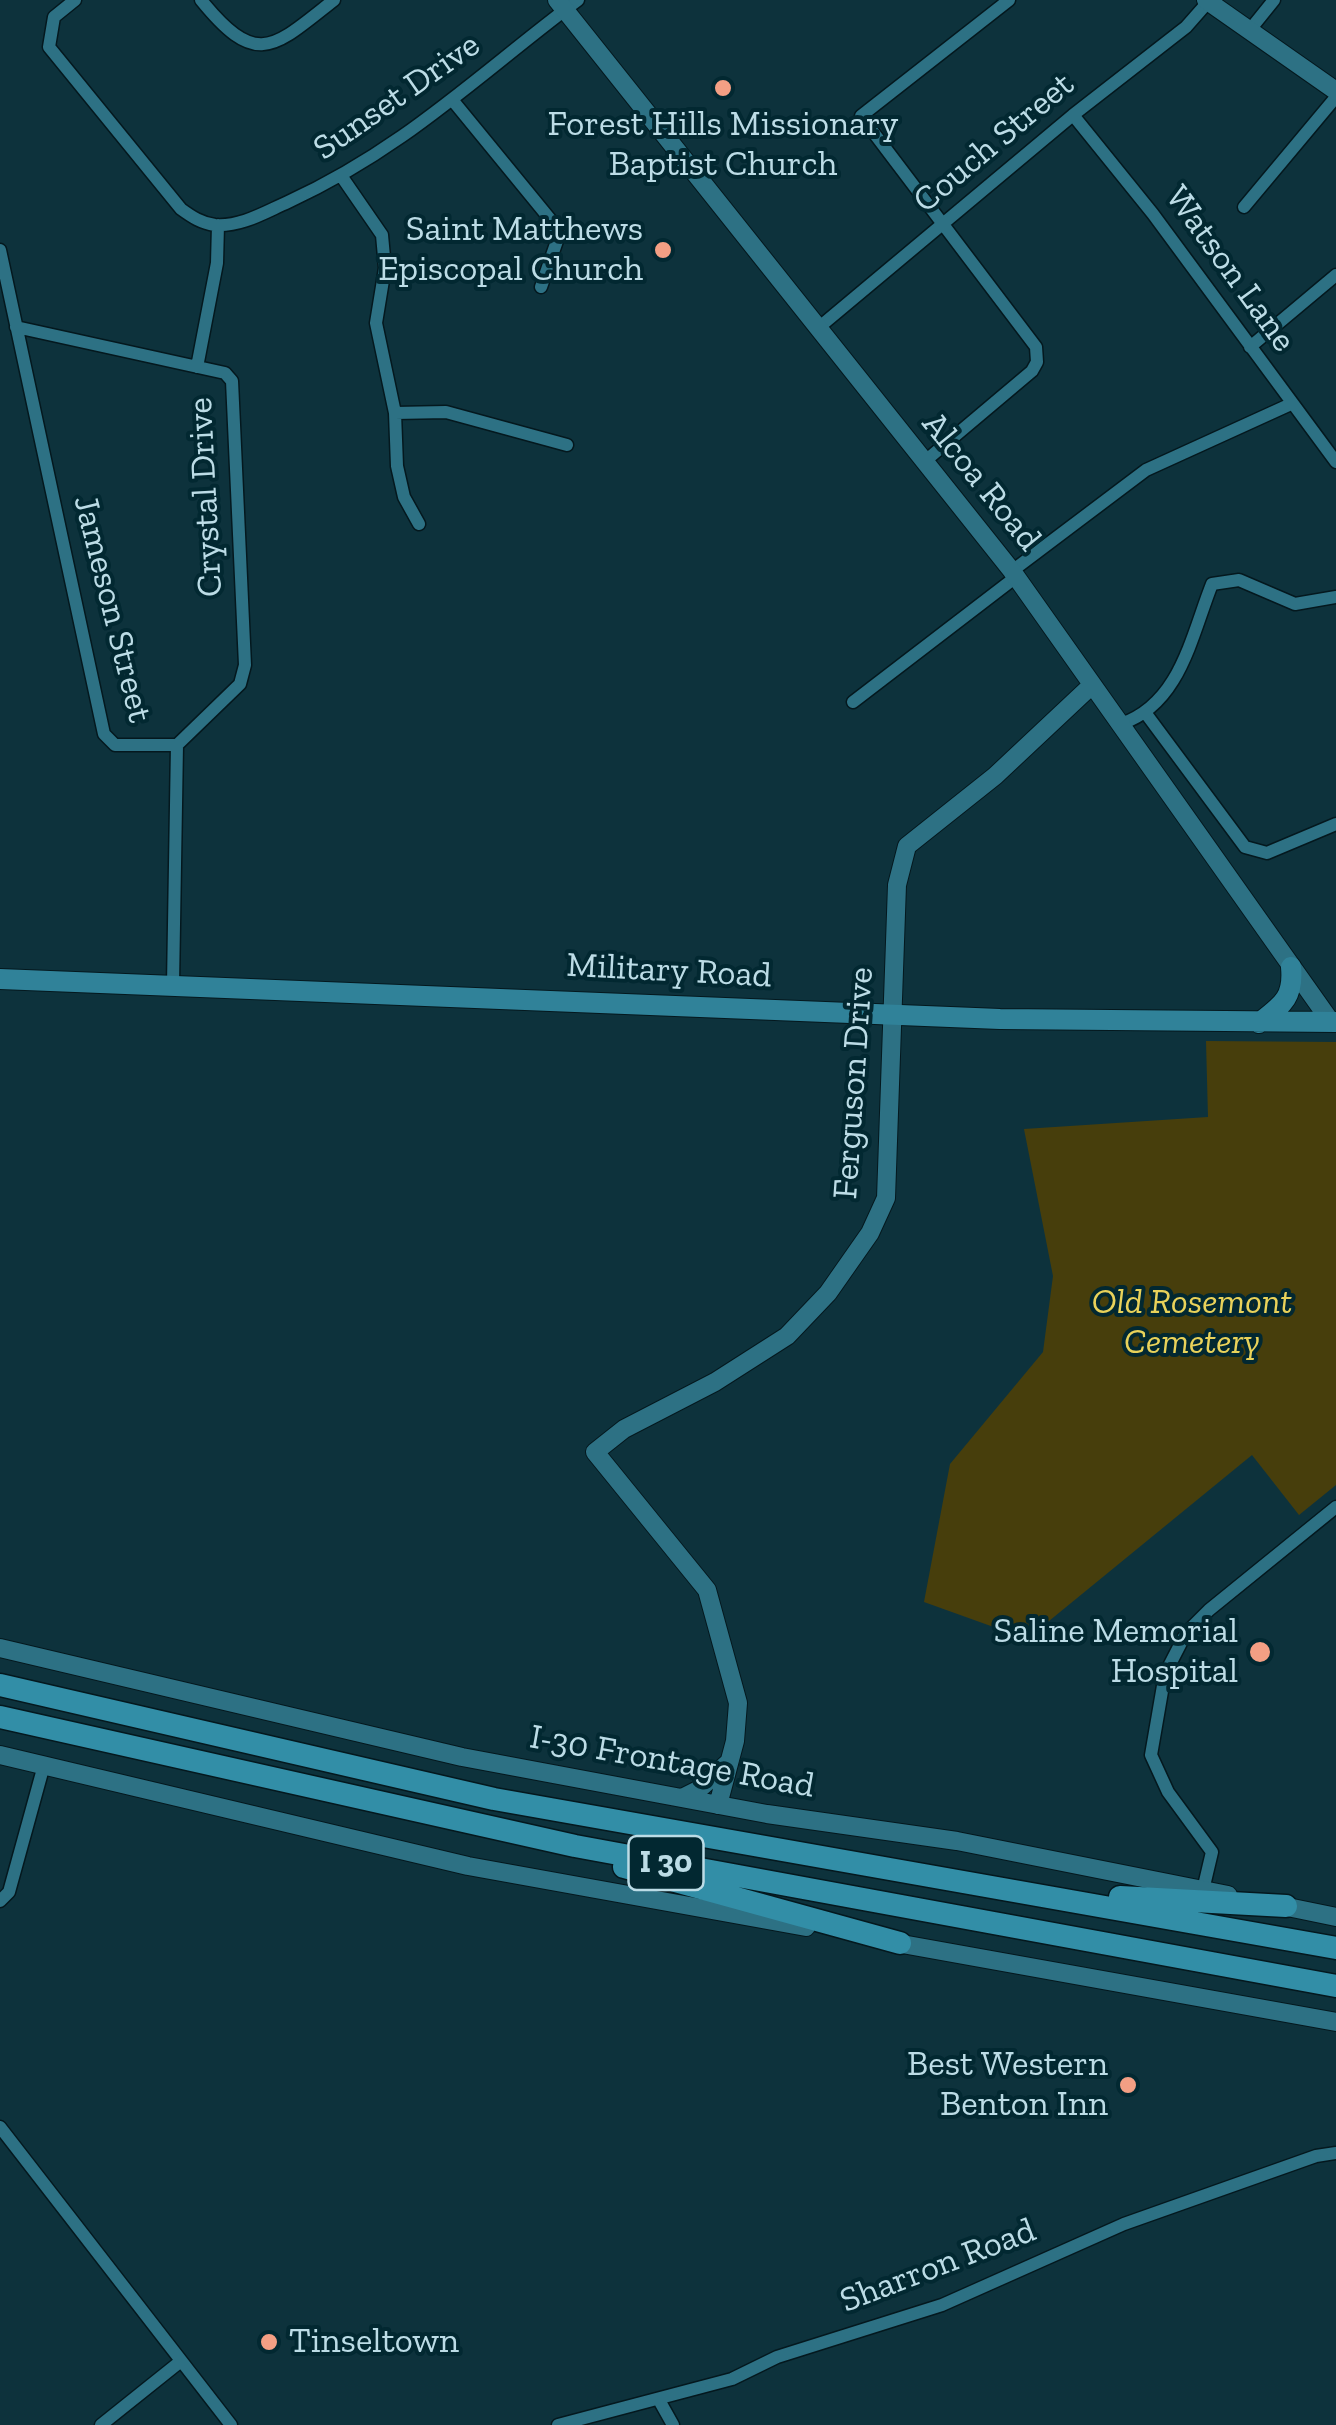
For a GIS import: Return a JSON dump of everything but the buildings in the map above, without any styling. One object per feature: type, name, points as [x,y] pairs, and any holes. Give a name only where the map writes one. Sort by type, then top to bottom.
[{"type":"highway","name":"I 30","points":[[7,1685],[494,1799],[1336,1948]]},
{"type":"highway","name":"I 30","points":[[0,1718],[575,1846],[1336,1986]]},
{"type":"highway","points":[[575,1846],[634,1871],[900,1943]]},
{"type":"highway","points":[[1029,1893],[1286,1906]]},
{"type":"main road","points":[[1207,1],[1336,94]]},
{"type":"main road","name":"Alcoa Road","points":[[566,3],[817,329],[1014,574],[1291,967],[1334,1022]]},
{"type":"main road","name":"Ferguson Drive","points":[[718,1805],[731,1758],[738,1703],[707,1590],[595,1452],[624,1429],[727,1375],[787,1336],[847,1268],[886,1198],[896,885],[907,846],[994,776],[1092,684]]},
{"type":"main road","points":[[1259,1022],[1288,1000],[1293,988],[1291,967]]},
{"type":"main road","name":"Military Road","points":[[0,979],[894,1015],[1334,1022]]},
{"type":"main road","name":"I-30 Frontage Road","points":[[0,1648],[462,1756],[718,1805],[957,1841],[1336,1918]]},
{"type":"main road","points":[[0,1754],[499,1873],[1336,2022]]},
{"type":"main road","points":[[682,1798],[712,1779],[731,1758]]},
{"type":"street","points":[[75,0],[54,18],[50,47],[181,208],[199,222],[218,225],[218,264],[197,367]]},
{"type":"street","points":[[201,0],[227,32],[265,46],[282,41],[334,0]]},
{"type":"street","points":[[924,462],[1038,362],[1036,348],[861,116],[1009,0]]},
{"type":"street","points":[[1249,31],[1274,0]]},
{"type":"street","name":"Couch Street","points":[[817,329],[1073,115],[1186,27],[1207,1]]},
{"type":"street","name":"Sunset Drive","points":[[218,225],[240,223],[342,177],[454,102],[566,3]]},
{"type":"street","points":[[1244,207],[1336,94]]},
{"type":"street","points":[[454,102],[554,224],[558,238],[541,287]]},
{"type":"street","name":"Watson Lane","points":[[1073,115],[1153,214],[1336,462]]},
{"type":"street","points":[[342,177],[382,235],[384,268],[376,323],[395,413],[397,466],[404,497],[419,524]]},
{"type":"street","name":"Jameson Street","points":[[0,250],[104,734],[115,744],[177,745],[173,984]]},
{"type":"street","points":[[1250,347],[1336,275]]},
{"type":"street","name":"Crystal Drive","points":[[16,326],[225,374],[232,381],[246,665],[240,684],[177,745]]},
{"type":"street","points":[[852,702],[1146,470],[1291,404]]},
{"type":"street","points":[[395,413],[446,412],[568,445]]},
{"type":"street","points":[[1121,724],[1147,715],[1170,690],[1212,584],[1238,580],[1294,604],[1336,597]]},
{"type":"street","points":[[1147,715],[1245,846],[1267,853],[1336,824]]},
{"type":"street","points":[[1204,1890],[1212,1852],[1168,1792],[1151,1755],[1165,1674],[1186,1633],[1209,1610],[1336,1506]]},
{"type":"street","points":[[0,1902],[9,1892],[44,1765]]},
{"type":"street","points":[[0,2127],[231,2425]]},
{"type":"street","name":"Sharron Road","points":[[558,2425],[732,2378],[776,2356],[942,2305],[1124,2224],[1316,2156],[1336,2154]]},
{"type":"street","points":[[100,2425],[181,2362]]},
{"type":"street","points":[[660,2400],[673,2425]]},
{"type":"green space","name":"Old Rosemont Cemetery","points":[[1206,1041],[1336,1042],[1336,1485],[1299,1515],[1252,1455],[1027,1639],[924,1602],[950,1464],[1043,1352],[1053,1276],[1024,1129],[1208,1117]]},
{"type":"place","name":"Forest Hills Missionary Baptist Church","points":[[723,88]]},
{"type":"place","name":"Saint Matthews Episcopal Church","points":[[663,250]]},
{"type":"place","name":"Saline Memorial Hospital","points":[[1260,1652]]},
{"type":"place","name":"Best Western Benton Inn","points":[[1128,2085]]},
{"type":"place","name":"Tinseltown","points":[[269,2342]]}]
